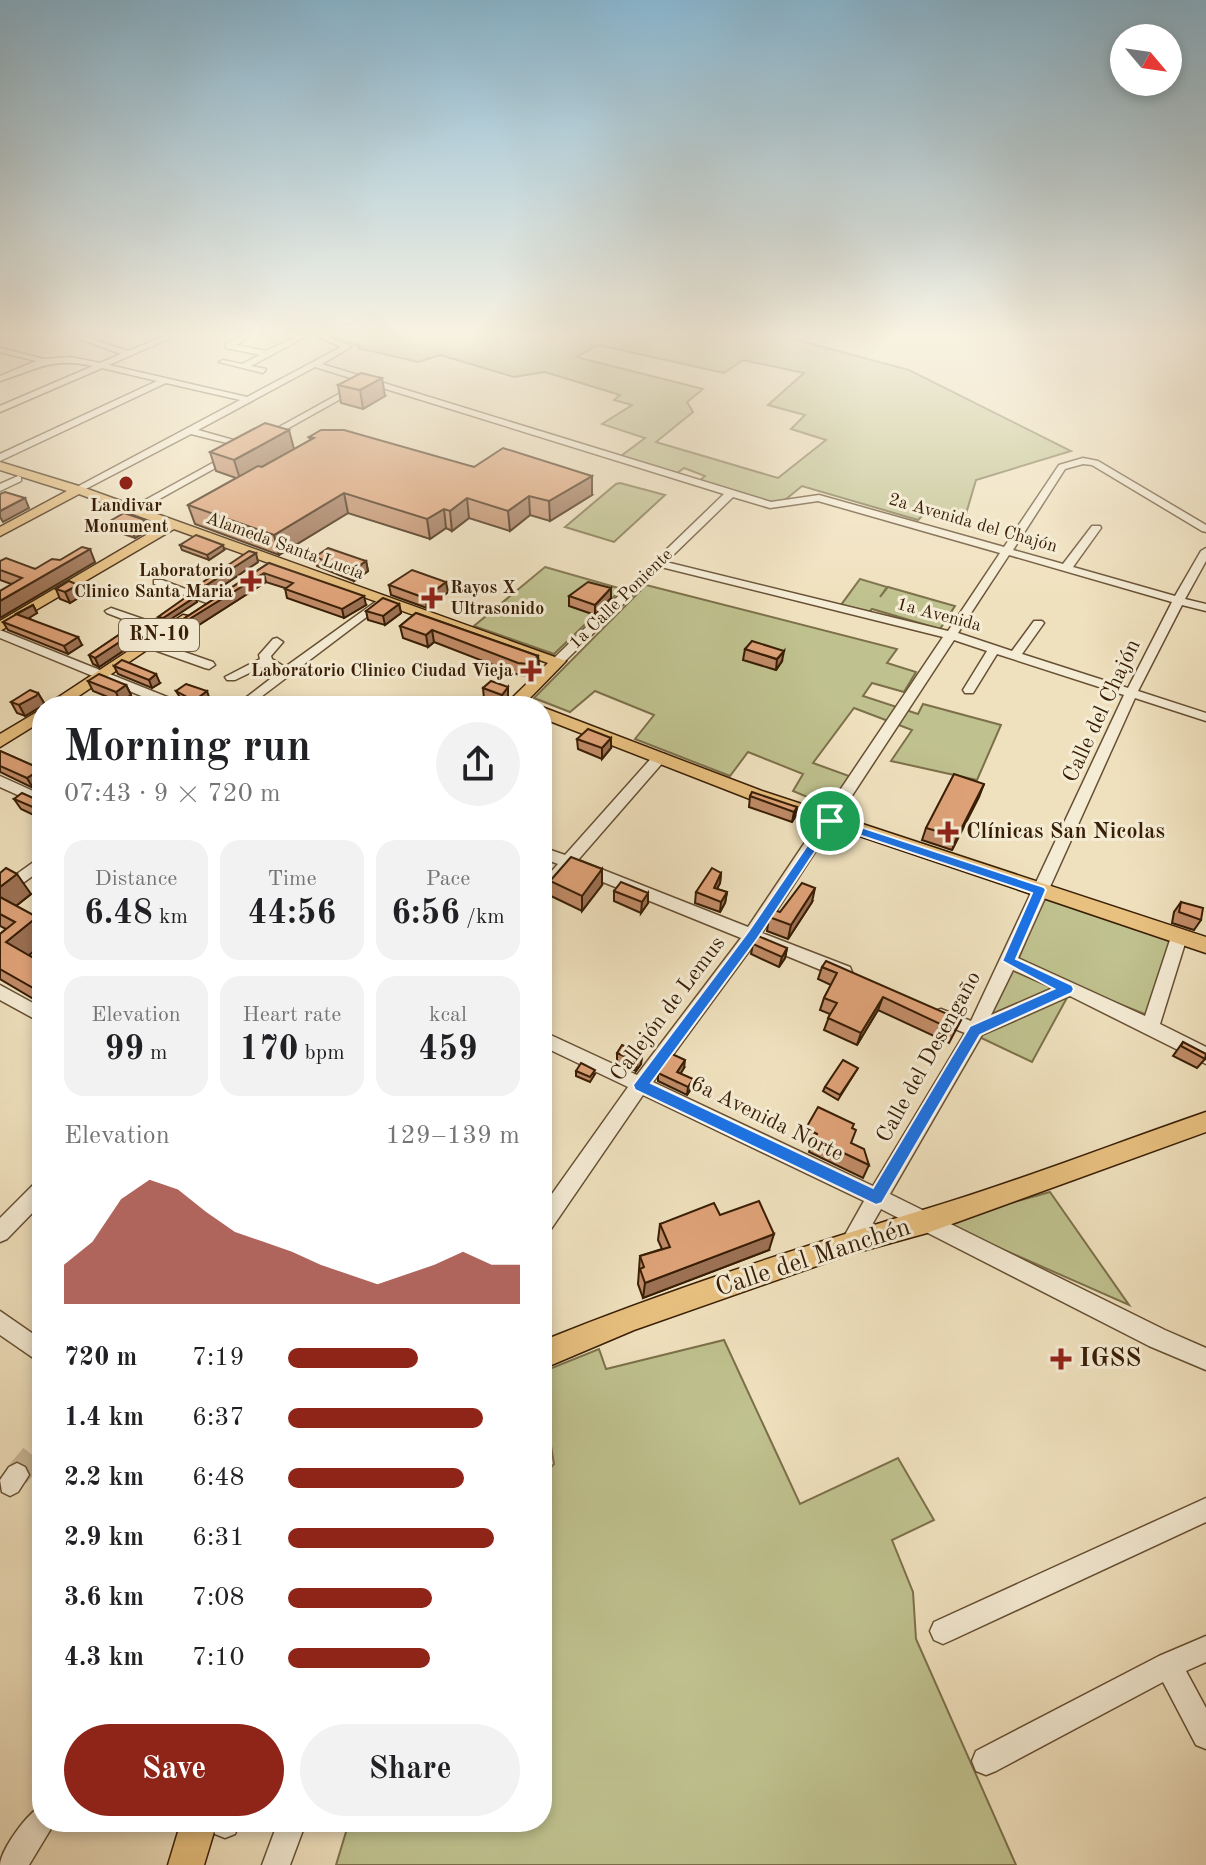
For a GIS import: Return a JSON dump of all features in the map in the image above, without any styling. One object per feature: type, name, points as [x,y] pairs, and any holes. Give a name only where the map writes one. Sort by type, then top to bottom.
[{"type":"main road","name":"Alameda Santa Lucía","points":[[8,473],[132,510],[167,527]]},
{"type":"main road","name":"Alameda Santa Lucía","points":[[72,493],[167,527],[263,567],[555,664]]},
{"type":"main road","points":[[0,532],[72,493]]},
{"type":"main road","points":[[0,627],[167,527]]},
{"type":"main road","name":"RN-10","points":[[68,696],[218,596]]},
{"type":"main road","name":"1a Calle Poniente","points":[[527,696],[555,664]]},
{"type":"main road","points":[[552,716],[830,821],[1206,945]]},
{"type":"main road","points":[[0,742],[32,721]]},
{"type":"main road","points":[[927,1221],[1206,1122]]},
{"type":"main road","name":"Calle del Manchén","points":[[552,1351],[634,1317],[851,1242],[927,1221]]},
{"type":"main road","points":[[186,1865],[210,1832]]},
{"type":"street","points":[[0,458],[74,423]]},
{"type":"street","points":[[72,493],[201,423]]},
{"type":"street","points":[[132,510],[292,423]]},
{"type":"street","name":"2a Avenida del Chajón","points":[[504,423],[773,506],[804,497],[819,498],[1206,608]]},
{"type":"street","points":[[188,430],[248,447]]},
{"type":"street","points":[[1007,550],[1062,467],[1083,461],[1095,463],[1123,478],[1206,529]]},
{"type":"street","points":[[0,488],[8,473]]},
{"type":"street","name":"1a Calle Poniente","points":[[555,664],[730,494]]},
{"type":"street","points":[[1066,568],[1096,528]]},
{"type":"street","name":"Callejón de Lemus","points":[[552,1211],[640,1085],[752,935],[1007,550]]},
{"type":"street","name":"Calle del Chajón","points":[[1039,890],[1178,599],[1206,551]]},
{"type":"street","name":"1a Avenida","points":[[658,563],[951,635],[1206,717]]},
{"type":"street","points":[[158,582],[218,596]]},
{"type":"street","points":[[254,696],[377,603]]},
{"type":"street","points":[[111,611],[165,631]]},
{"type":"street","points":[[1015,655],[1038,623]]},
{"type":"street","points":[[0,634],[152,696]]},
{"type":"street","points":[[277,642],[265,655],[266,661],[273,668],[286,671]]},
{"type":"street","points":[[147,643],[209,665]]},
{"type":"street","points":[[969,690],[994,649]]},
{"type":"street","points":[[231,677],[266,661]]},
{"type":"street","points":[[552,880],[660,757]]},
{"type":"street","points":[[0,781],[32,796]]},
{"type":"street","points":[[552,856],[861,980]]},
{"type":"street","points":[[0,894],[32,869]]},
{"type":"street","name":"Calle del Desengaño","points":[[851,1242],[975,1030],[1039,890]]},
{"type":"street","points":[[1151,1026],[1179,937]]},
{"type":"street","points":[[1008,961],[1151,1026],[1206,1056]]},
{"type":"street","points":[[932,1011],[975,1030],[1068,989]]},
{"type":"street","points":[[0,992],[32,1010]]},
{"type":"street","name":"6a Avenida Norte","points":[[552,1043],[927,1221]]},
{"type":"street","points":[[0,1232],[32,1199]]},
{"type":"street","name":"Calle del Manchén","points":[[927,1221],[1157,1338],[1206,1359]]},
{"type":"street","points":[[0,1322],[32,1346]]},
{"type":"street","points":[[943,1631],[1206,1510]]},
{"type":"street","points":[[986,1761],[1168,1665],[1206,1649]]},
{"type":"street","points":[[1168,1665],[1206,1735]]},
{"type":"street","points":[[12,1865],[34,1832]]},
{"type":"street","points":[[276,1865],[288,1832]]},
{"type":"green space","points":[[679,423],[656,442],[778,478],[826,440],[791,429],[797,423],[1015,423],[1071,451],[976,480],[963,524],[924,514],[918,520],[802,486],[780,504],[772,504],[699,481],[705,476],[684,468],[676,474],[621,456],[645,438],[602,424]]},
{"type":"green space","points":[[616,484],[665,495],[614,542],[565,527]]},
{"type":"green space","points":[[545,567],[622,589],[554,654],[474,626]]},
{"type":"green space","points":[[860,579],[887,587],[880,597],[888,587],[955,606],[940,629],[872,609],[869,612],[841,605]]},
{"type":"green space","points":[[646,585],[897,649],[887,663],[916,672],[904,692],[872,683],[863,696],[918,714],[923,704],[1001,725],[977,780],[891,761],[912,730],[854,708],[813,763],[849,776],[831,807],[793,791],[803,774],[748,752],[730,776],[635,739],[654,715],[595,691],[570,712],[552,705],[552,696],[536,696]]},
{"type":"green space","points":[[1044,896],[1171,938],[1147,1015],[1017,963]]},
{"type":"green space","points":[[1013,967],[1059,988],[983,1023]]},
{"type":"green space","points":[[1069,994],[1032,1062],[973,1034]]},
{"type":"green space","points":[[1050,1192],[1129,1305],[941,1222]]},
{"type":"green space","points":[[724,1340],[800,1504],[898,1458],[934,1520],[892,1540],[913,1592],[916,1639],[1016,1865],[336,1865],[346,1832],[552,1832],[552,1368],[599,1349],[606,1369]]},
{"type":"building","points":[[265,423],[289,430],[234,460],[210,452]]},
{"type":"building","points":[[321,430],[344,430],[474,467],[503,448],[592,476],[549,501],[529,496],[508,511],[467,498],[450,511],[444,509],[427,519],[344,493],[274,535],[188,505],[314,438],[309,437]]},
{"type":"building","points":[[5,492],[25,498],[0,511],[0,494]]},
{"type":"building","points":[[124,513],[145,520],[131,528],[110,521]]},
{"type":"building","points":[[196,535],[223,545],[207,555],[180,545]]},
{"type":"building","points":[[82,547],[90,549],[0,601],[0,591],[22,578],[0,570],[0,561],[6,558],[35,569],[52,559],[60,560]]},
{"type":"building","points":[[328,548],[366,561],[352,571],[315,557]]},
{"type":"building","points":[[249,551],[256,553],[205,586],[200,584]]},
{"type":"building","points":[[269,563],[364,596],[342,609],[285,589],[293,583],[264,573],[162,633]]},
{"type":"building","points":[[412,570],[446,582],[425,598],[389,585]]},
{"type":"building","points":[[69,581],[78,585],[65,592],[56,589]]},
{"type":"building","points":[[588,582],[611,588],[595,605],[569,596]]},
{"type":"building","points":[[189,595],[195,597],[163,618],[158,617]]},
{"type":"building","points":[[383,598],[399,604],[383,616],[366,611]]},
{"type":"building","points":[[416,613],[538,656],[529,664],[518,663],[432,630],[426,635],[400,626]]},
{"type":"building","points":[[17,614],[78,637],[64,646],[3,622]]},
{"type":"building","points":[[135,619],[147,624],[95,658],[89,655],[126,630],[121,628]]},
{"type":"building","points":[[752,641],[784,651],[777,659],[745,649]]},
{"type":"building","points":[[122,660],[156,674],[149,680],[114,666]]},
{"type":"building","points":[[99,674],[126,685],[116,692],[88,681]]},
{"type":"building","points":[[491,681],[508,687],[502,695],[483,688]]},
{"type":"building","points":[[186,684],[207,691],[200,696],[185,696],[176,691]]},
{"type":"building","points":[[30,690],[38,693],[19,705],[11,702]]},
{"type":"building","points":[[588,729],[611,738],[602,748],[577,739]]},
{"type":"building","points":[[0,751],[32,765],[32,775],[27,778],[0,766]]},
{"type":"building","points":[[954,774],[984,784],[957,837],[926,828]]},
{"type":"building","points":[[752,792],[797,807],[794,812],[750,796]]},
{"type":"building","points":[[22,793],[32,798],[32,807],[14,799]]},
{"type":"building","points":[[571,857],[602,869],[582,896],[552,882]]},
{"type":"building","points":[[6,868],[17,874],[0,887],[0,873]]},
{"type":"building","points":[[712,868],[721,873],[714,888],[727,892],[721,902],[696,892]]},
{"type":"building","points":[[621,882],[648,893],[642,902],[614,891]]},
{"type":"building","points":[[802,883],[815,888],[791,925],[769,917],[774,910],[780,912]]},
{"type":"building","points":[[0,897],[32,914],[32,921],[6,942],[32,957],[32,987],[0,969],[0,934],[15,922],[0,914]]},
{"type":"building","points":[[1181,902],[1203,908],[1201,920],[1179,912]]},
{"type":"building","points":[[758,936],[787,948],[782,957],[753,944]]},
{"type":"building","points":[[826,961],[961,1020],[955,1031],[883,997],[861,1033],[828,1018],[837,1003],[824,998],[837,973],[822,967]]},
{"type":"building","points":[[1183,1042],[1206,1054],[1205,1059],[1181,1046]]},
{"type":"building","points":[[622,1045],[642,1055],[637,1062],[617,1053]]},
{"type":"building","points":[[672,1054],[685,1060],[677,1072],[693,1079],[688,1087],[658,1073]]},
{"type":"building","points":[[843,1060],[858,1068],[840,1095],[825,1087]]},
{"type":"building","points":[[581,1063],[595,1070],[590,1077],[576,1071]]},
{"type":"building","points":[[818,1107],[854,1124],[852,1128],[856,1130],[851,1143],[864,1149],[869,1165],[814,1139],[817,1134],[806,1128]]},
{"type":"building","points":[[759,1201],[774,1234],[645,1283],[640,1256],[670,1247],[660,1224],[714,1203],[720,1215]]},
{"type":"tunnel","points":[[17,1475],[32,1457]]},
{"type":"place","name":"Landivar Monument","points":[[126,483]]},
{"type":"place","name":"Laboratorio Clinico Santa Maria","points":[[251,581]]},
{"type":"place","name":"Rayos X Ultrasonido","points":[[432,598]]},
{"type":"place","name":"Laboratorio Clinico Ciudad Vieja","points":[[531,671]]},
{"type":"place","name":"Clínicas San Nicolas","points":[[948,832]]},
{"type":"place","name":"IGSS","points":[[1061,1359]]},
{"type":"route","points":[[830,821],[1039,890],[1008,961],[1068,989],[975,1030],[876,1198],[640,1085],[752,935],[830,821]]}]
